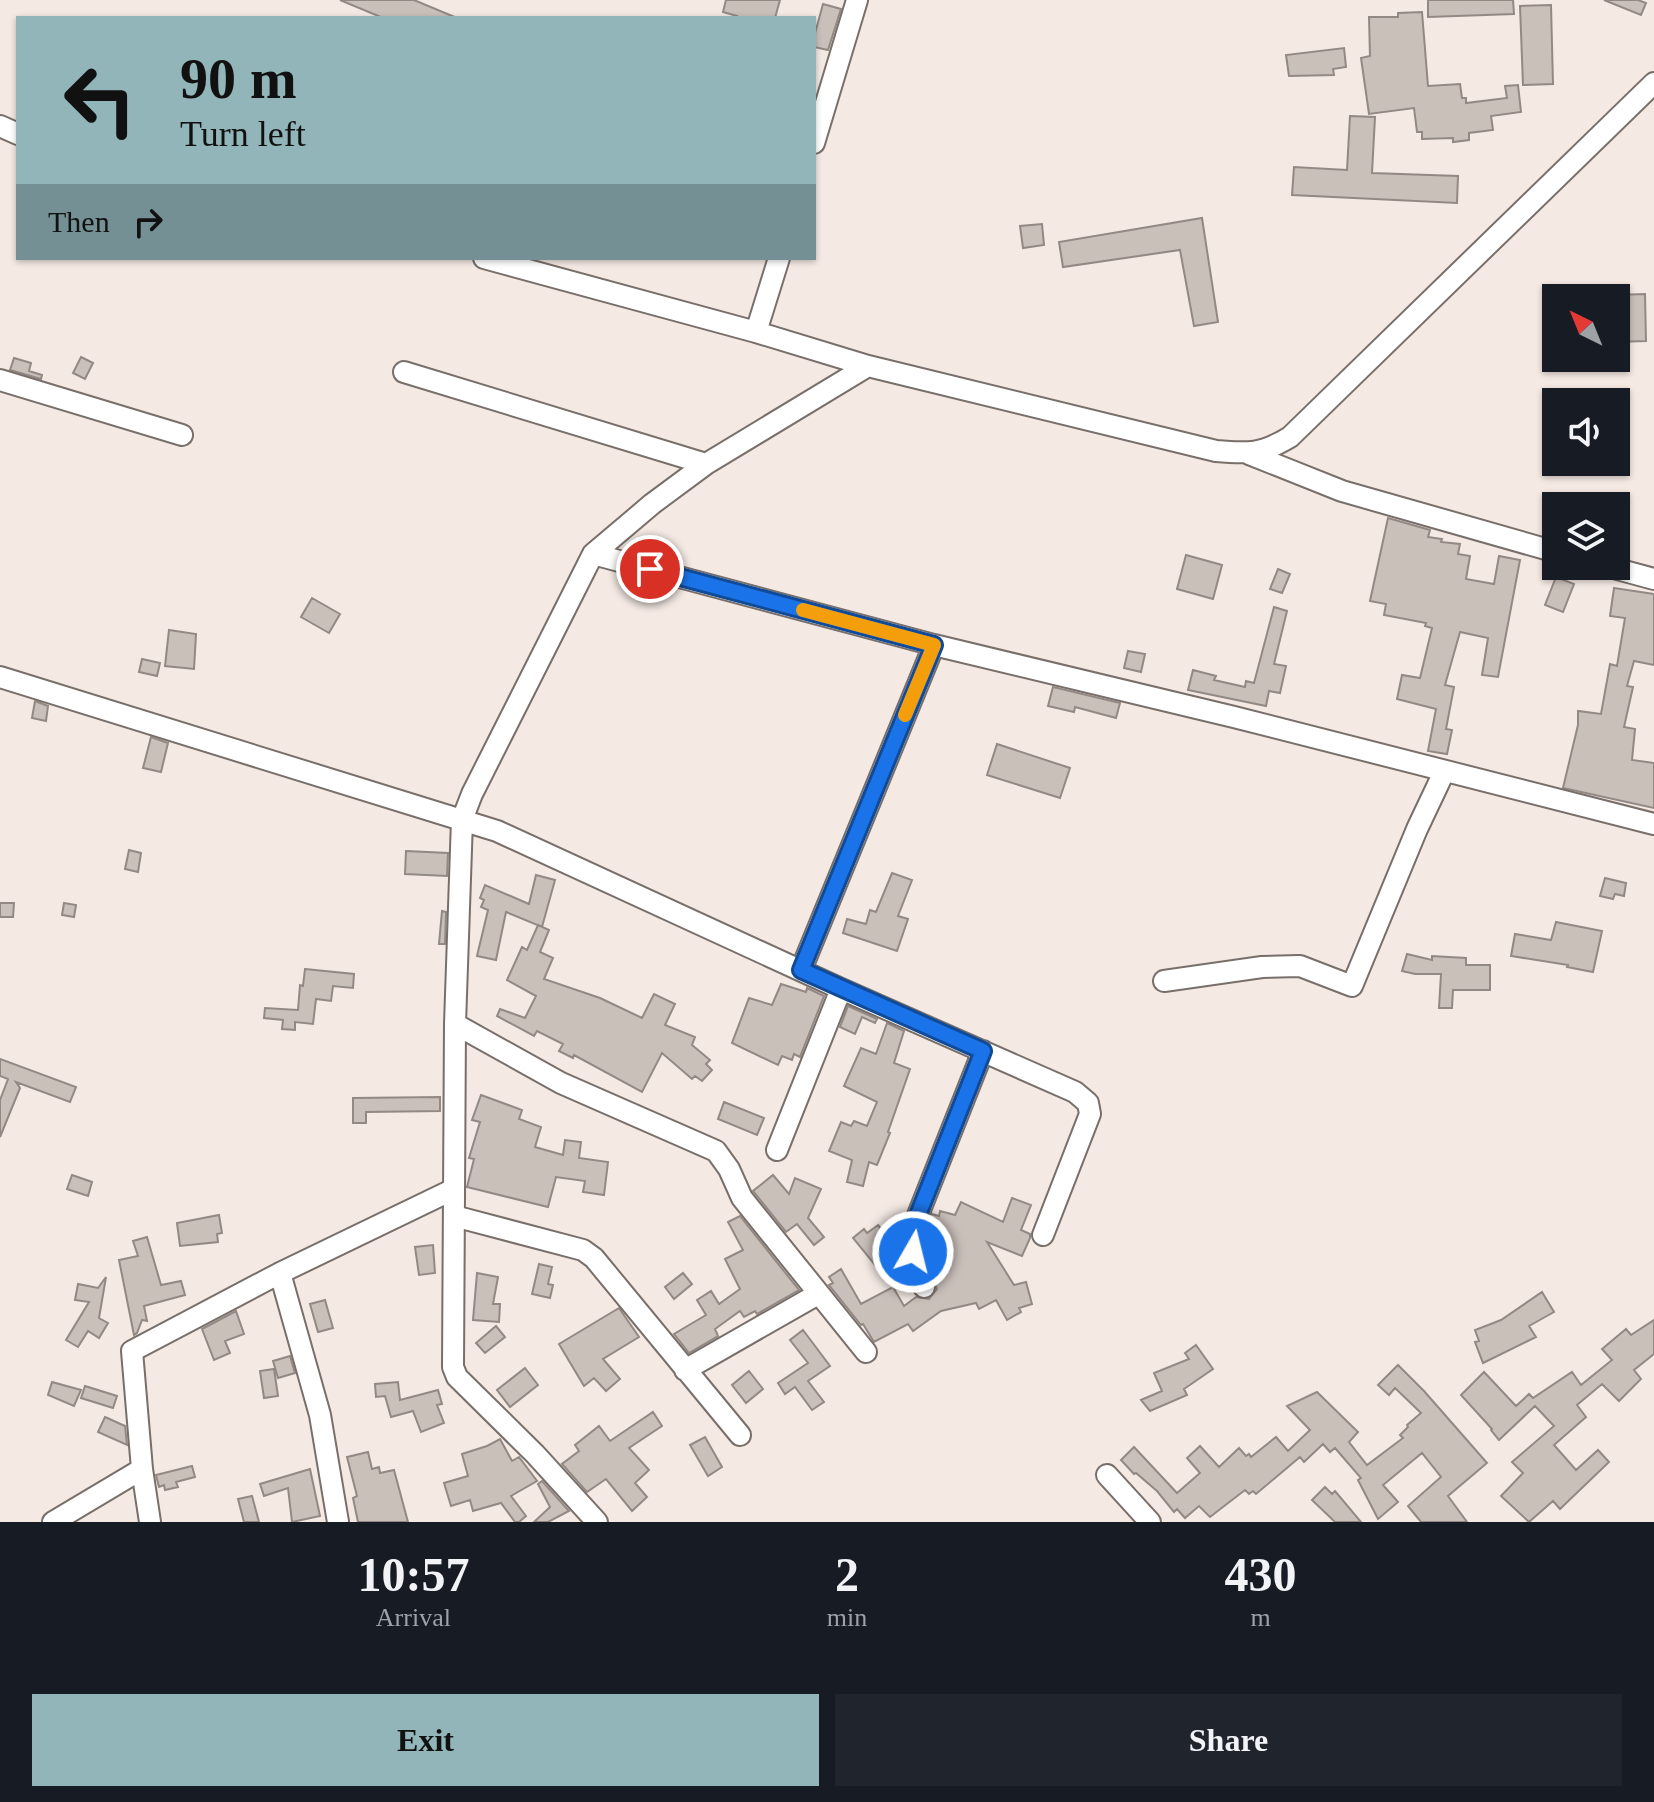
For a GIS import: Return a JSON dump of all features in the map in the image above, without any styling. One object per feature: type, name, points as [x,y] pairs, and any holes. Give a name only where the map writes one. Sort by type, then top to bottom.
[{"type":"street","points":[[816,136],[857,0]]},
{"type":"street","points":[[1249,454],[1270,449],[1290,437],[1654,83]]},
{"type":"street","points":[[491,260],[868,366],[1216,451],[1249,454],[1342,491],[1542,548]]},
{"type":"street","points":[[756,332],[778,260]]},
{"type":"street","points":[[597,1522],[535,1454],[457,1377],[453,1367],[455,1024],[462,820],[593,554],[706,464],[868,366]]},
{"type":"street","points":[[404,372],[706,464]]},
{"type":"street","points":[[0,380],[182,435]]},
{"type":"street","points":[[593,554],[934,645],[1234,717],[1654,824]]},
{"type":"street","points":[[1630,572],[1654,579]]},
{"type":"street","points":[[801,970],[934,645]]},
{"type":"street","points":[[0,677],[497,831],[841,989],[1075,1092],[1088,1103],[1090,1114],[1043,1235]]},
{"type":"street","points":[[1164,981],[1262,967],[1300,966],[1352,986],[1444,772]]},
{"type":"street","points":[[777,1150],[841,989]]},
{"type":"street","points":[[455,1024],[561,1083],[716,1151],[729,1169],[742,1198],[866,1352]]},
{"type":"street","points":[[924,1287],[913,1252],[918,1215],[983,1051]]},
{"type":"street","points":[[150,1522],[142,1469],[132,1351],[280,1273],[454,1189]]},
{"type":"street","points":[[454,1216],[583,1250],[594,1258],[740,1435]]},
{"type":"street","points":[[280,1273],[320,1415],[338,1522]]},
{"type":"street","points":[[685,1370],[818,1294]]},
{"type":"street","points":[[53,1522],[142,1469]]},
{"type":"street","points":[[1107,1475],[1150,1522]]},
{"type":"building","points":[[340,0],[414,0],[452,16],[378,16]]},
{"type":"building","points":[[726,0],[780,0],[776,16],[737,16],[723,12]]},
{"type":"building","points":[[1428,0],[1513,0],[1514,14],[1428,17]]},
{"type":"building","points":[[1604,0],[1638,0],[1646,3],[1641,15]]},
{"type":"building","points":[[823,4],[841,9],[828,50],[816,47],[816,30]]},
{"type":"building","points":[[1551,5],[1553,84],[1523,85],[1520,6]]},
{"type":"building","points":[[1422,12],[1428,86],[1460,84],[1466,103],[1507,98],[1505,86],[1518,85],[1521,112],[1491,116],[1493,130],[1469,133],[1469,140],[1453,142],[1453,138],[1422,139],[1422,132],[1417,132],[1414,108],[1369,114],[1361,58],[1370,56],[1369,17],[1398,17],[1398,13]]},
{"type":"building","points":[[1344,48],[1346,67],[1333,69],[1334,75],[1289,76],[1286,55]]},
{"type":"building","points":[[1350,116],[1375,117],[1372,173],[1458,176],[1457,203],[1292,195],[1294,167],[1347,170]]},
{"type":"building","points":[[1202,218],[1218,322],[1194,326],[1180,250],[1063,267],[1059,242]]},
{"type":"building","points":[[1042,224],[1044,245],[1023,248],[1020,226]]},
{"type":"building","points":[[1645,294],[1646,341],[1630,342],[1630,295]]},
{"type":"building","points":[[81,357],[93,363],[85,379],[73,373]]},
{"type":"building","points":[[14,358],[31,363],[29,371],[42,375],[41,379],[10,370]]},
{"type":"building","points":[[1388,518],[1430,530],[1428,537],[1442,539],[1441,542],[1460,544],[1458,554],[1470,556],[1466,579],[1494,584],[1499,556],[1520,560],[1498,677],[1482,675],[1488,638],[1460,632],[1445,685],[1454,687],[1446,729],[1452,730],[1447,754],[1428,751],[1436,709],[1397,699],[1402,675],[1420,678],[1432,628],[1425,626],[1426,623],[1384,615],[1386,604],[1370,601]]},
{"type":"building","points":[[1186,555],[1222,565],[1213,599],[1177,589]]},
{"type":"building","points":[[1278,569],[1290,574],[1282,593],[1270,589]]},
{"type":"building","points":[[1555,580],[1574,584],[1563,612],[1545,605]]},
{"type":"building","points":[[1614,588],[1654,594],[1654,665],[1634,661],[1627,686],[1633,687],[1624,727],[1635,729],[1632,760],[1654,763],[1654,808],[1563,788],[1578,725],[1578,711],[1601,714],[1610,664],[1617,666],[1625,618],[1610,616]]},
{"type":"building","points":[[312,598],[340,614],[329,633],[301,617]]},
{"type":"building","points":[[1274,607],[1287,611],[1274,664],[1286,666],[1280,693],[1269,691],[1266,706],[1188,690],[1193,670],[1216,676],[1214,680],[1245,687],[1246,681],[1254,683]]},
{"type":"building","points":[[169,630],[196,634],[194,669],[165,666]]},
{"type":"building","points":[[1128,651],[1145,654],[1141,672],[1124,668]]},
{"type":"building","points":[[142,659],[160,663],[157,676],[139,672]]},
{"type":"building","points":[[1053,687],[1120,703],[1116,718],[1075,707],[1074,712],[1048,706]]},
{"type":"building","points":[[35,701],[48,706],[46,721],[32,718]]},
{"type":"building","points":[[151,737],[168,743],[161,772],[143,768]]},
{"type":"building","points":[[997,744],[1070,768],[1060,798],[987,775]]},
{"type":"building","points":[[129,850],[141,853],[138,872],[125,869]]},
{"type":"building","points":[[406,851],[448,853],[447,876],[405,874]]},
{"type":"building","points":[[892,873],[912,880],[898,916],[908,919],[897,951],[843,933],[847,919],[866,924],[870,910],[876,912]]},
{"type":"building","points":[[536,875],[555,880],[542,927],[506,912],[496,960],[477,956],[488,910],[481,907],[484,900],[480,898],[485,885],[529,904]]},
{"type":"building","points":[[1605,878],[1626,883],[1624,896],[1615,894],[1613,899],[1600,896]]},
{"type":"building","points":[[0,903],[14,903],[13,917],[0,917]]},
{"type":"building","points":[[64,903],[76,905],[74,917],[62,915]]},
{"type":"building","points":[[442,911],[446,912],[445,944],[439,944]]},
{"type":"building","points":[[1556,922],[1602,931],[1593,972],[1511,956],[1515,934],[1551,940]]},
{"type":"building","points":[[538,925],[549,930],[540,952],[553,958],[544,979],[600,998],[642,1018],[654,994],[675,1004],[665,1025],[695,1037],[692,1045],[710,1060],[706,1064],[712,1070],[702,1081],[695,1076],[692,1079],[662,1053],[642,1092],[574,1055],[573,1058],[559,1051],[563,1044],[537,1031],[534,1036],[497,1016],[500,1009],[525,1018],[536,996],[507,980],[522,947],[527,950]]},
{"type":"building","points":[[1407,954],[1432,960],[1432,956],[1466,958],[1466,965],[1490,965],[1490,990],[1453,990],[1452,1008],[1439,1008],[1441,974],[1402,971]]},
{"type":"building","points":[[305,969],[354,974],[353,988],[333,986],[331,1001],[316,999],[313,1024],[295,1022],[295,1030],[282,1029],[283,1020],[264,1018],[265,1008],[298,1010]]},
{"type":"building","points":[[781,984],[806,992],[807,988],[824,996],[800,1057],[794,1054],[792,1060],[782,1056],[778,1065],[732,1043],[749,998],[772,1005]]},
{"type":"building","points":[[848,1006],[877,1019],[875,1023],[862,1017],[855,1034],[840,1027]]},
{"type":"building","points":[[887,1023],[904,1031],[894,1063],[910,1069],[890,1133],[877,1165],[869,1162],[863,1186],[847,1182],[852,1160],[829,1151],[841,1122],[851,1126],[854,1121],[867,1126],[877,1102],[844,1086],[861,1048],[876,1054]]},
{"type":"building","points":[[0,1059],[76,1087],[70,1102],[16,1082],[20,1088],[0,1137],[0,1100],[8,1079],[0,1076]]},
{"type":"building","points":[[481,1095],[522,1110],[519,1119],[541,1127],[535,1147],[563,1155],[565,1140],[581,1142],[579,1158],[608,1162],[604,1195],[583,1192],[585,1181],[556,1177],[548,1207],[467,1187],[474,1159],[469,1158],[480,1122],[472,1120]]},
{"type":"building","points":[[440,1097],[440,1111],[366,1112],[366,1123],[353,1123],[353,1098]]},
{"type":"building","points":[[724,1102],[764,1118],[757,1135],[718,1119]]},
{"type":"building","points":[[72,1175],[92,1182],[88,1196],[67,1189]]},
{"type":"building","points":[[773,1175],[789,1194],[795,1178],[821,1189],[808,1218],[824,1237],[814,1245],[797,1224],[786,1232],[753,1191]]},
{"type":"building","points":[[1012,1198],[1031,1205],[1021,1230],[1030,1234],[1022,1256],[987,1242],[1014,1285],[1026,1282],[1032,1304],[1019,1308],[1021,1312],[1007,1320],[996,1300],[979,1309],[976,1303],[941,1311],[913,1331],[908,1324],[874,1342],[863,1324],[829,1285],[833,1283],[829,1277],[841,1269],[861,1304],[893,1287],[904,1306],[916,1297],[929,1299],[937,1289],[926,1251],[932,1214],[939,1216],[940,1211],[955,1215],[961,1202],[1003,1222]]},
{"type":"building","points":[[219,1215],[222,1233],[217,1234],[218,1242],[180,1246],[177,1223]]},
{"type":"building","points":[[740,1216],[799,1290],[757,1314],[755,1311],[744,1317],[740,1311],[715,1329],[718,1336],[689,1353],[674,1334],[706,1315],[697,1300],[711,1291],[719,1304],[740,1289],[725,1259],[743,1250],[728,1222]]},
{"type":"building","points":[[878,1225],[887,1236],[876,1244],[886,1257],[875,1265],[853,1238],[864,1229],[867,1233]]},
{"type":"building","points":[[147,1237],[161,1285],[181,1281],[185,1295],[144,1306],[147,1321],[142,1320],[134,1335],[119,1260],[138,1256],[133,1241]]},
{"type":"building","points":[[433,1245],[435,1273],[419,1275],[415,1247]]},
{"type":"building","points":[[539,1264],[552,1267],[548,1284],[553,1285],[550,1298],[532,1294]]},
{"type":"building","points":[[477,1273],[498,1277],[493,1304],[500,1304],[499,1322],[473,1320]]},
{"type":"building","points":[[683,1273],[692,1284],[674,1299],[665,1287]]},
{"type":"building","points":[[106,1277],[99,1318],[108,1323],[99,1338],[88,1331],[78,1347],[66,1340],[89,1302],[75,1300],[78,1284],[98,1288]]},
{"type":"building","points":[[1542,1292],[1554,1312],[1529,1326],[1536,1337],[1483,1363],[1475,1342],[1479,1341],[1475,1330],[1501,1320]]},
{"type":"building","points":[[325,1300],[333,1328],[318,1332],[310,1304]]},
{"type":"building","points":[[619,1308],[639,1337],[603,1359],[620,1379],[606,1391],[594,1378],[584,1386],[559,1344]]},
{"type":"building","points":[[236,1311],[244,1334],[225,1341],[230,1353],[214,1360],[202,1329]]},
{"type":"building","points":[[1654,1320],[1654,1354],[1634,1370],[1641,1379],[1619,1401],[1602,1384],[1577,1405],[1586,1417],[1554,1445],[1576,1470],[1598,1450],[1609,1462],[1560,1509],[1553,1501],[1529,1522],[1501,1496],[1523,1473],[1512,1462],[1554,1426],[1535,1406],[1499,1440],[1461,1395],[1484,1372],[1516,1406],[1529,1394],[1533,1398],[1572,1372],[1581,1385],[1612,1360],[1602,1349],[1626,1329],[1631,1335]]},
{"type":"building","points":[[496,1326],[505,1337],[485,1353],[476,1343]]},
{"type":"building","points":[[803,1330],[830,1366],[808,1381],[824,1402],[812,1410],[795,1387],[785,1394],[778,1383],[808,1363],[790,1340]]},
{"type":"building","points":[[1196,1345],[1213,1369],[1184,1389],[1187,1395],[1150,1411],[1141,1400],[1162,1391],[1154,1373],[1189,1359],[1185,1353]]},
{"type":"building","points":[[290,1356],[295,1373],[278,1378],[273,1361]]},
{"type":"building","points":[[1398,1365],[1487,1463],[1448,1496],[1467,1522],[1421,1522],[1408,1506],[1441,1477],[1422,1453],[1383,1485],[1398,1502],[1378,1519],[1358,1480],[1361,1478],[1335,1448],[1330,1452],[1323,1444],[1304,1462],[1300,1457],[1256,1494],[1245,1490],[1210,1517],[1199,1506],[1185,1518],[1177,1509],[1174,1512],[1157,1491],[1121,1460],[1134,1447],[1177,1493],[1200,1473],[1187,1458],[1200,1446],[1219,1467],[1239,1448],[1251,1457],[1276,1437],[1288,1451],[1310,1430],[1287,1406],[1317,1392],[1358,1432],[1349,1442],[1367,1465],[1403,1438],[1400,1435],[1407,1425],[1421,1413],[1395,1388],[1389,1395],[1378,1385]]},
{"type":"building","points":[[525,1368],[538,1385],[510,1407],[497,1390]]},
{"type":"building","points":[[274,1369],[278,1396],[264,1398],[260,1371]]},
{"type":"building","points":[[749,1371],[763,1389],[746,1403],[732,1385]]},
{"type":"building","points":[[52,1382],[81,1390],[74,1406],[48,1395]]},
{"type":"building","points":[[398,1382],[400,1400],[438,1390],[442,1404],[437,1405],[444,1423],[421,1432],[413,1411],[391,1417],[385,1396],[376,1397],[375,1384]]},
{"type":"building","points":[[85,1386],[117,1396],[113,1408],[81,1398]]},
{"type":"building","points":[[653,1412],[662,1426],[629,1448],[649,1470],[635,1483],[647,1497],[632,1511],[606,1479],[587,1492],[562,1464],[579,1451],[575,1445],[599,1426],[610,1441]]},
{"type":"building","points":[[105,1417],[125,1426],[127,1445],[98,1432]]},
{"type":"building","points":[[705,1437],[722,1467],[708,1476],[690,1445]]},
{"type":"building","points":[[500,1439],[512,1461],[519,1457],[537,1481],[511,1496],[526,1516],[519,1522],[515,1522],[501,1503],[473,1511],[470,1500],[451,1506],[444,1483],[468,1476],[462,1454]]},
{"type":"building","points":[[368,1452],[372,1469],[379,1467],[380,1473],[394,1470],[408,1522],[358,1522],[353,1498],[357,1496],[347,1457]]},
{"type":"building","points":[[192,1466],[195,1477],[176,1482],[178,1487],[165,1490],[164,1485],[159,1487],[156,1475]]},
{"type":"building","points":[[310,1469],[320,1516],[292,1522],[288,1488],[264,1496],[260,1484]]},
{"type":"building","points":[[542,1481],[569,1511],[548,1522],[534,1522],[550,1507],[538,1484]]},
{"type":"building","points":[[1325,1487],[1332,1494],[1335,1491],[1361,1522],[1335,1522],[1312,1500]]},
{"type":"building","points":[[252,1496],[259,1522],[244,1522],[238,1499]]},
{"type":"slow traffic","points":[[803,610],[934,645],[905,715]]},
{"type":"route","points":[[650,569],[934,645],[801,970],[983,1051],[918,1215],[913,1252]]}]
